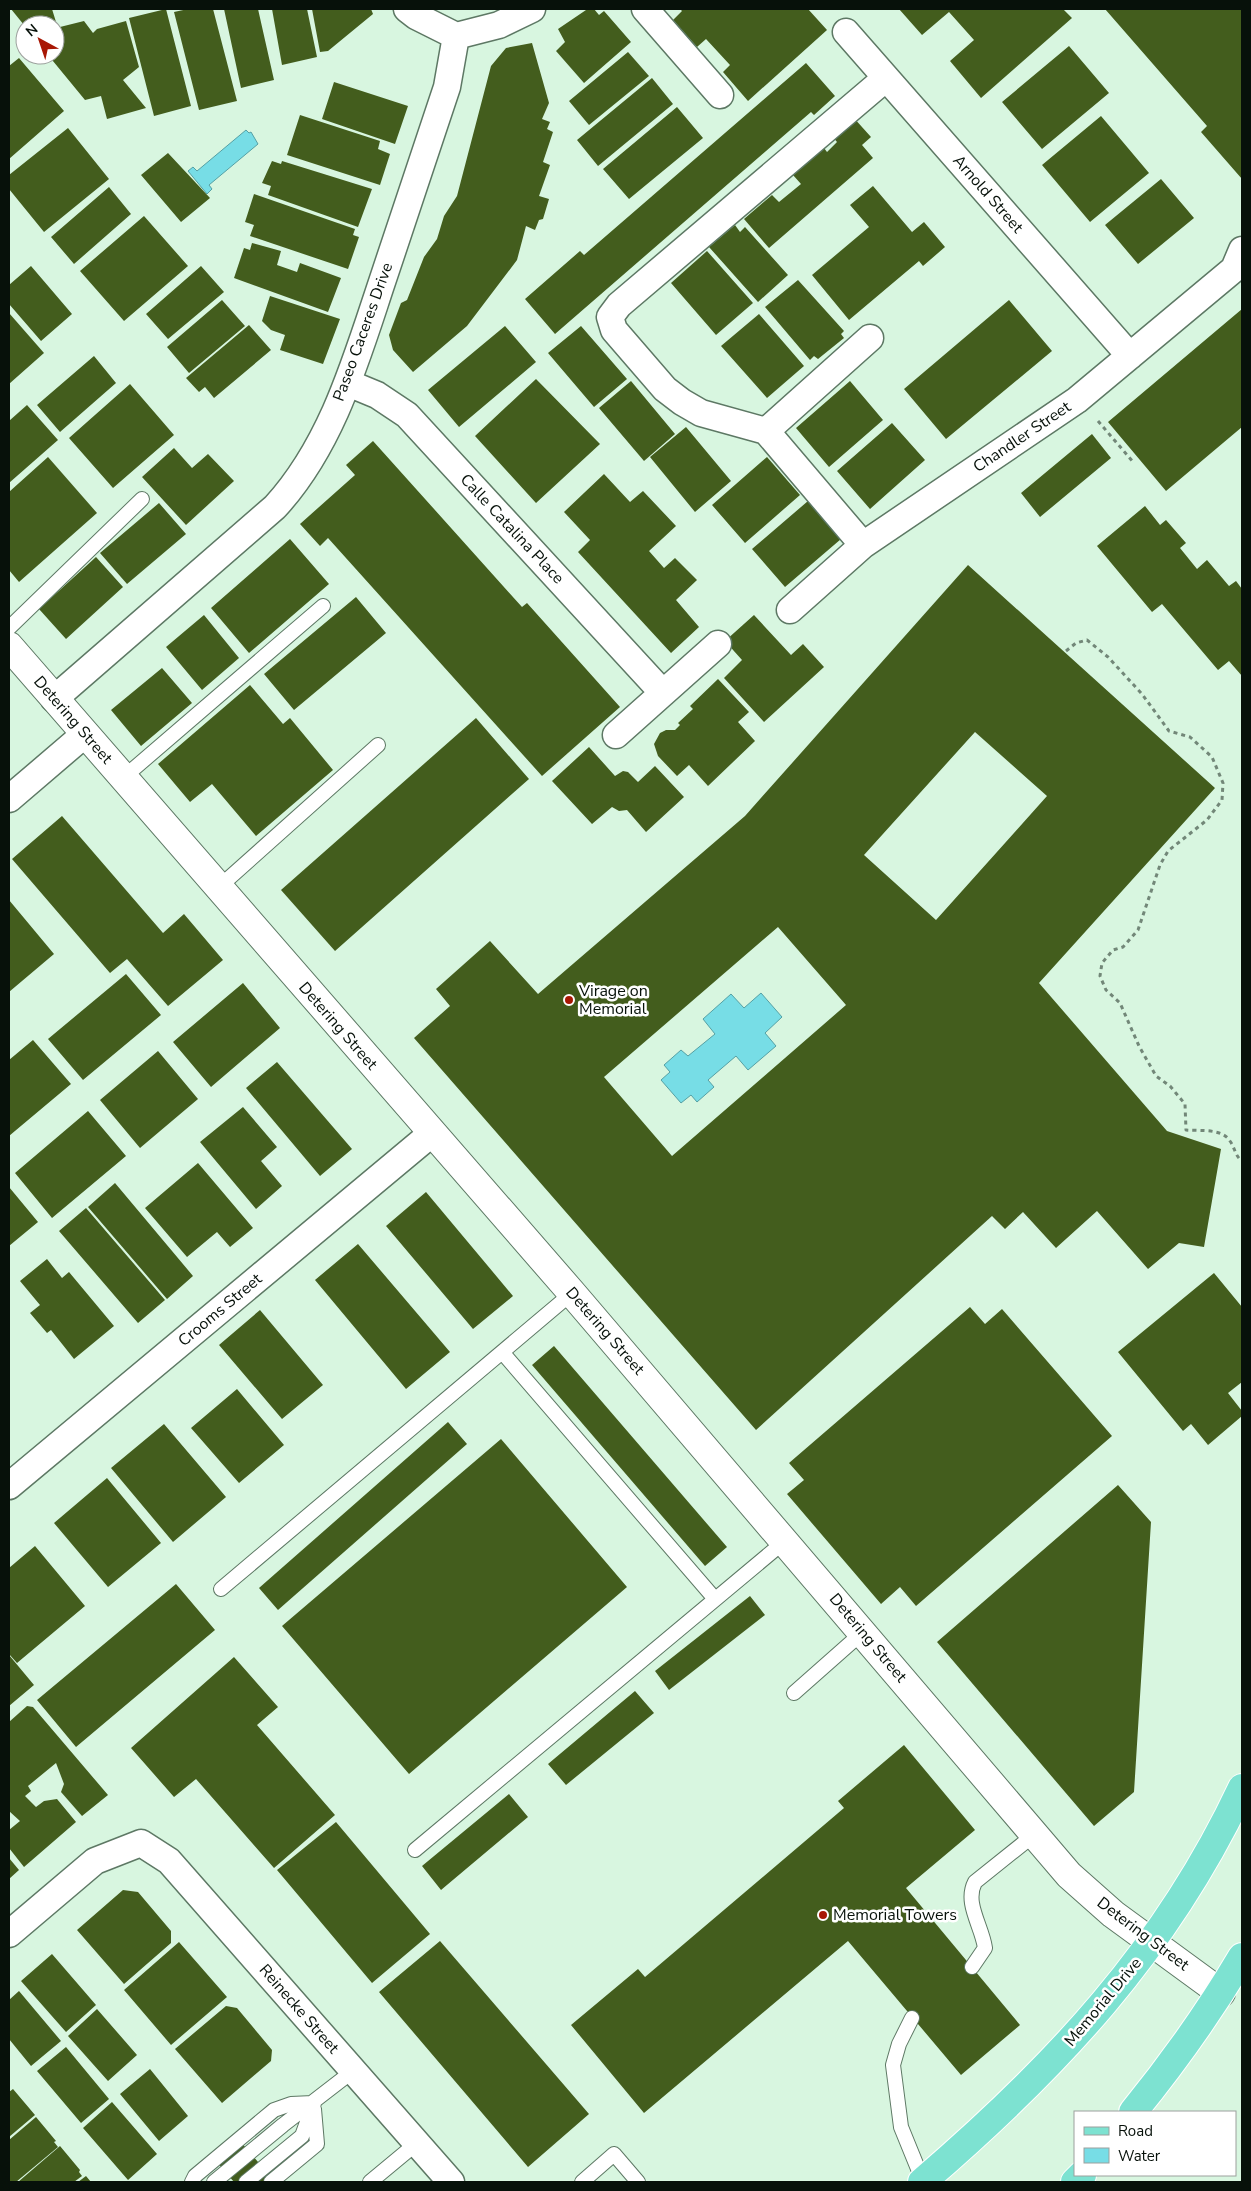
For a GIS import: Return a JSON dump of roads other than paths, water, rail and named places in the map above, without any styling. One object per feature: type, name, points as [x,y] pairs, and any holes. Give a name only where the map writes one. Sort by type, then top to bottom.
[{"type":"main road","name":"Memorial Drive","points":[[922,2182],[1014,2100],[1109,1998],[1152,1943],[1192,1882],[1242,1788]]},
{"type":"main road","points":[[1134,2111],[1162,2077],[1221,1993],[1242,1957]]},
{"type":"street","points":[[407,9],[416,16],[456,36],[499,25],[532,9]]},
{"type":"street","points":[[644,9],[720,96]]},
{"type":"street","name":"Arnold Street","points":[[846,32],[1130,356]]},
{"type":"street","name":"Paseo Caceres Drive","points":[[54,699],[281,500],[310,464],[348,383],[447,87],[456,36]]},
{"type":"street","points":[[863,545],[766,431],[701,413],[682,402],[665,389],[614,330],[610,317],[619,304],[886,78]]},
{"type":"street","name":"Chandler Street","points":[[790,610],[863,545],[1076,400],[1234,268],[1242,250]]},
{"type":"street","points":[[766,431],[870,338]]},
{"type":"street","name":"Calle Catalina Place","points":[[348,383],[377,395],[407,415],[663,693]]},
{"type":"street","points":[[616,736],[718,644]]},
{"type":"street","name":"Detering Street","points":[[9,646],[572,1293],[1069,1875],[1113,1914],[1221,1993]]},
{"type":"street","points":[[9,799],[84,734]]},
{"type":"street","name":"Crooms Street","points":[[9,1486],[432,1134]]},
{"type":"street","name":"Reinecke Street","points":[[9,1934],[95,1861],[141,1843],[169,1861],[450,2182]]},
{"type":"lane","points":[[9,628],[142,499]]},
{"type":"lane","points":[[123,778],[323,606]]},
{"type":"lane","points":[[218,888],[378,745]]},
{"type":"lane","points":[[221,1589],[572,1293]]},
{"type":"lane","points":[[502,1352],[715,1600]]},
{"type":"lane","points":[[415,1850],[785,1541]]},
{"type":"lane","points":[[794,1693],[863,1632]]},
{"type":"lane","points":[[972,1967],[986,1948],[971,1904],[971,1890],[975,1882],[1035,1834]]},
{"type":"lane","points":[[912,2018],[899,2044],[893,2065],[901,2127],[922,2182]]},
{"type":"lane","points":[[214,2182],[353,2071]]},
{"type":"lane","points":[[192,2182],[195,2176],[274,2110],[291,2104],[314,2103]]},
{"type":"lane","points":[[246,2182],[302,2136],[314,2103]]},
{"type":"lane","points":[[271,2182],[317,2144],[314,2103]]},
{"type":"lane","points":[[370,2182],[416,2143]]},
{"type":"lane","points":[[582,2182],[614,2154],[638,2182]]},
{"type":"water","points":[[246,130],[249,133],[251,132],[258,144],[209,185],[212,189],[207,194],[188,171],[193,167],[197,171]]},
{"type":"water","points":[[761,993],[782,1017],[765,1033],[776,1046],[748,1070],[736,1056],[708,1080],[714,1087],[697,1102],[691,1095],[681,1103],[661,1080],[670,1072],[664,1065],[681,1050],[688,1056],[715,1034],[703,1019],[731,994],[744,1008]]},
{"type":"place","name":"Virage on Memorial","points":[[569,1000]]},
{"type":"place","name":"Memorial Towers","points":[[823,1915]]}]
